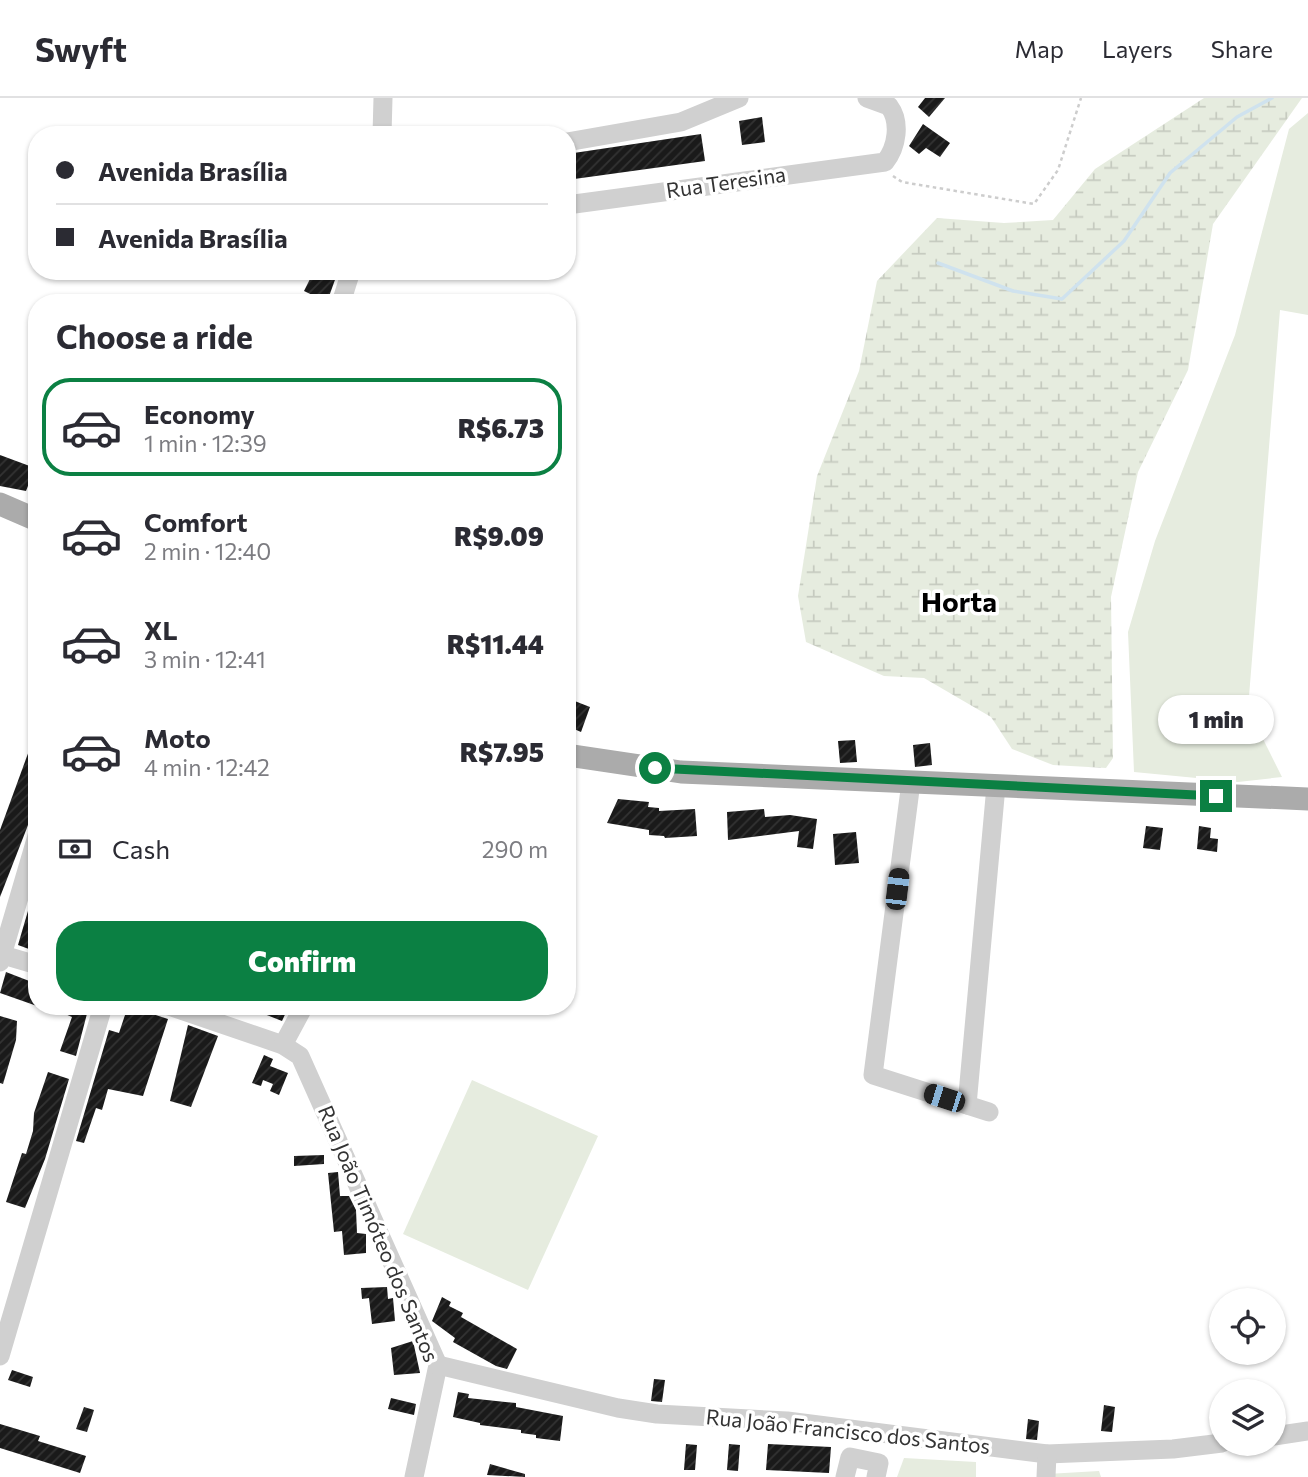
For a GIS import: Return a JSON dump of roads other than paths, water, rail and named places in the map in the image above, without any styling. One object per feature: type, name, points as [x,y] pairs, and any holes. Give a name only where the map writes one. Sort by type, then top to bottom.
[{"type":"main road","points":[[0,505],[28,516]]},
{"type":"main road","points":[[576,756],[681,772],[1308,799]]},
{"type":"street","points":[[382,126],[383,98]]},
{"type":"street","points":[[576,140],[681,122],[739,98]]},
{"type":"street","name":"Rua Teresina","points":[[576,204],[885,162],[893,147],[896,119],[889,106],[867,98]]},
{"type":"street","points":[[911,782],[873,1075],[989,1112]]},
{"type":"street","points":[[967,1105],[996,786]]},
{"type":"street","points":[[28,866],[1,957],[28,963]]},
{"type":"street","points":[[0,1356],[100,1015]]},
{"type":"street","points":[[195,1015],[283,1045],[299,1015]]},
{"type":"street","name":"Rua João Timóteo dos Santos","points":[[283,1045],[300,1056],[309,1074],[438,1365],[414,1477]]},
{"type":"street","name":"Rua João Francisco dos Santos","points":[[438,1365],[618,1408],[657,1414],[788,1421],[1047,1454],[1173,1449],[1209,1445]]},
{"type":"street","points":[[1286,1434],[1308,1431]]},
{"type":"street","points":[[863,1460],[868,1432]]},
{"type":"street","points":[[1046,1477],[1047,1454]]},
{"type":"street","points":[[845,1477],[850,1457],[879,1463],[876,1477]]},
{"type":"waterway","points":[[938,263],[1013,291],[1062,299],[1124,241],[1170,173],[1237,117],[1272,98]]},
{"type":"district","name":"Horta","points":[[959,602]]}]
